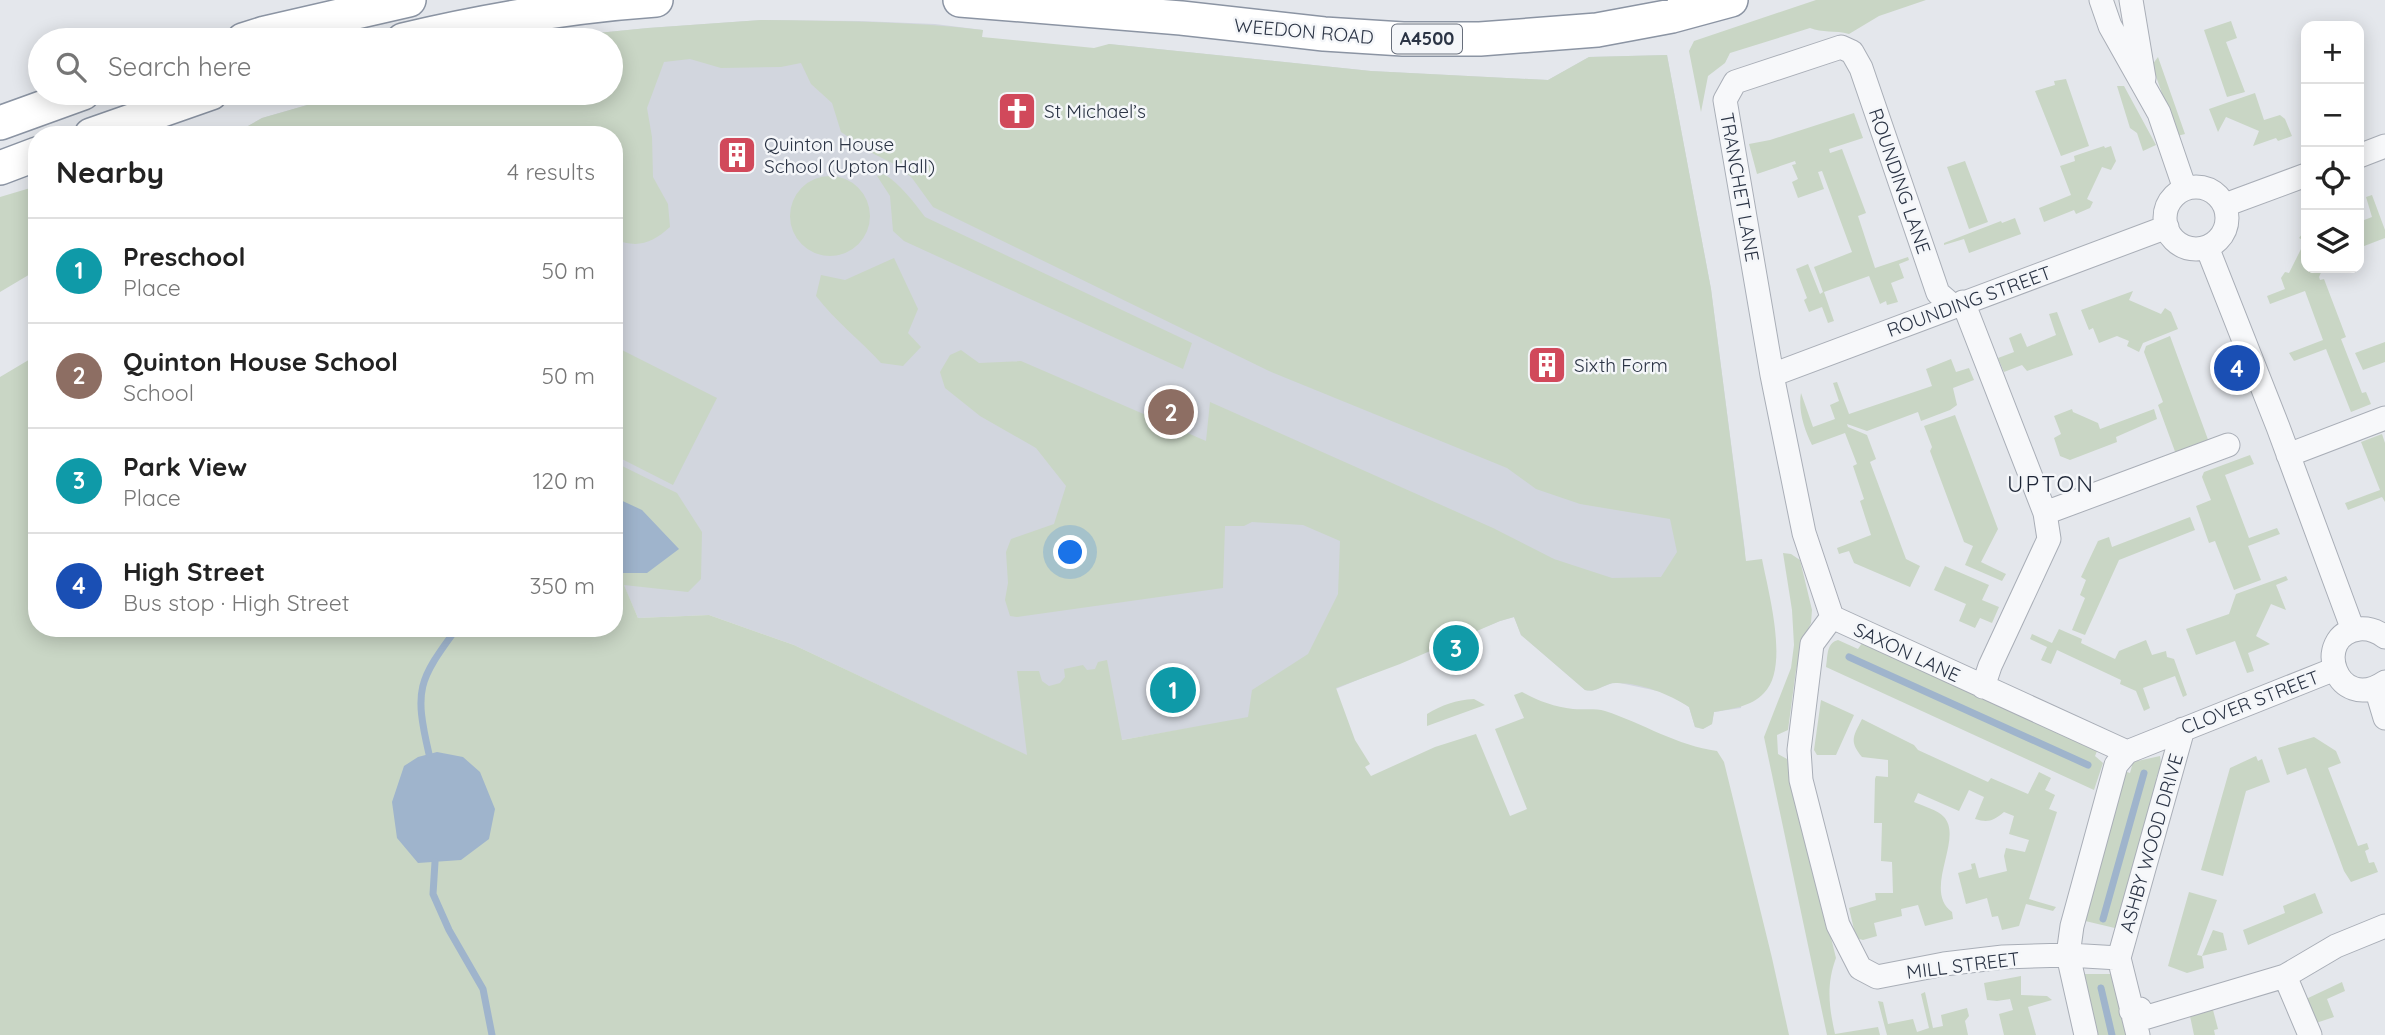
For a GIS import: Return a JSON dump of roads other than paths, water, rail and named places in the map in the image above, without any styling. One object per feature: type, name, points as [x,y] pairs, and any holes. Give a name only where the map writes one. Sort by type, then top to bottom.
[{"type":"highway","points":[[287,28],[409,0]]},
{"type":"highway","points":[[453,28],[586,5],[656,0]]},
{"type":"highway","name":"WEEDON ROAD","points":[[960,0],[1403,39],[1480,38],[1597,30],[1692,6],[1731,0]]},
{"type":"highway","points":[[0,123],[50,105]]},
{"type":"highway","points":[[117,126],[177,105]]},
{"type":"highway","points":[[0,168],[28,157]]},
{"type":"street","points":[[2101,0],[2110,26],[2163,123],[2185,189]]},
{"type":"street","points":[[2131,0],[2144,85]]},
{"type":"street","name":"TRANCHET LANE","points":[[1832,617],[1804,533],[1772,375],[1725,100],[1735,82],[1841,47],[1852,52]]},
{"type":"street","name":"ROUNDING LANE","points":[[1852,52],[1861,68],[1883,127],[1938,293],[1958,304],[2045,513]]},
{"type":"street","points":[[2364,154],[2385,146]]},
{"type":"street","points":[[2225,205],[2301,177]]},
{"type":"street","points":[[2203,188],[2212,191],[2225,205],[2227,215],[2223,234],[2207,247],[2187,248],[2178,243],[2167,227],[2165,218],[2170,201],[2185,189],[2203,188]]},
{"type":"street","name":"ROUNDING STREET","points":[[1772,375],[2167,227]]},
{"type":"street","points":[[2207,247],[2353,630]]},
{"type":"street","points":[[2288,455],[2385,418]]},
{"type":"street","points":[[1983,687],[2049,539],[2045,513],[2228,444]]},
{"type":"street","name":"SAXON LANE","points":[[1860,968],[1838,925],[1801,780],[1799,750],[1812,644],[1832,617],[2127,752]]},
{"type":"street","points":[[2385,637],[2374,630],[2353,630],[2339,641],[2334,650],[2335,669],[2344,684],[2365,690],[2380,685],[2385,718]]},
{"type":"street","name":"CLOVER STREET","points":[[2127,752],[2335,669]]},
{"type":"street","name":"ASHBY WOOD DRIVE","points":[[2138,1035],[2119,958],[2183,729]]},
{"type":"street","points":[[2086,1035],[2068,955],[2072,926],[2116,765],[2127,752]]},
{"type":"street","points":[[2132,1012],[2140,1009],[2144,1018],[2285,976],[2336,946],[2385,926]]},
{"type":"street","name":"MILL STREET","points":[[1860,968],[1877,977],[1967,961],[2068,955]]},
{"type":"street","name":"ASHBY WOOD DRIVE","points":[[2068,955],[2119,958]]},
{"type":"street","points":[[2285,976],[2310,1035]]},
{"type":"water","points":[[623,501],[642,510],[679,549],[647,573],[623,573]]},
{"type":"water","points":[[437,752],[463,757],[480,772],[495,809],[489,839],[461,860],[418,863],[397,838],[392,802],[404,766],[418,757]]},
{"type":"waterway","points":[[429,754],[422,714],[423,686],[434,661],[451,637]]},
{"type":"waterway","points":[[1849,657],[2088,765]]},
{"type":"waterway","points":[[2103,919],[2144,773]]},
{"type":"waterway","points":[[435,862],[433,894],[449,930],[483,989],[492,1035]]},
{"type":"waterway","points":[[2101,988],[2112,1035]]},
{"type":"place","name":"St Michael’s","points":[[1017,111]]},
{"type":"place","name":"Quinton House School (Upton Hall)","points":[[737,155]]},
{"type":"place","name":"Sixth Form","points":[[1547,365]]},
{"type":"place","name":"High Street","points":[[2237,368]]},
{"type":"place","name":"Quinton House School","points":[[1171,412]]},
{"type":"place","name":"Park View","points":[[1456,648]]},
{"type":"place","name":"Preschool","points":[[1173,690]]},
{"type":"district","name":"UPTON","points":[[2051,484]]}]
